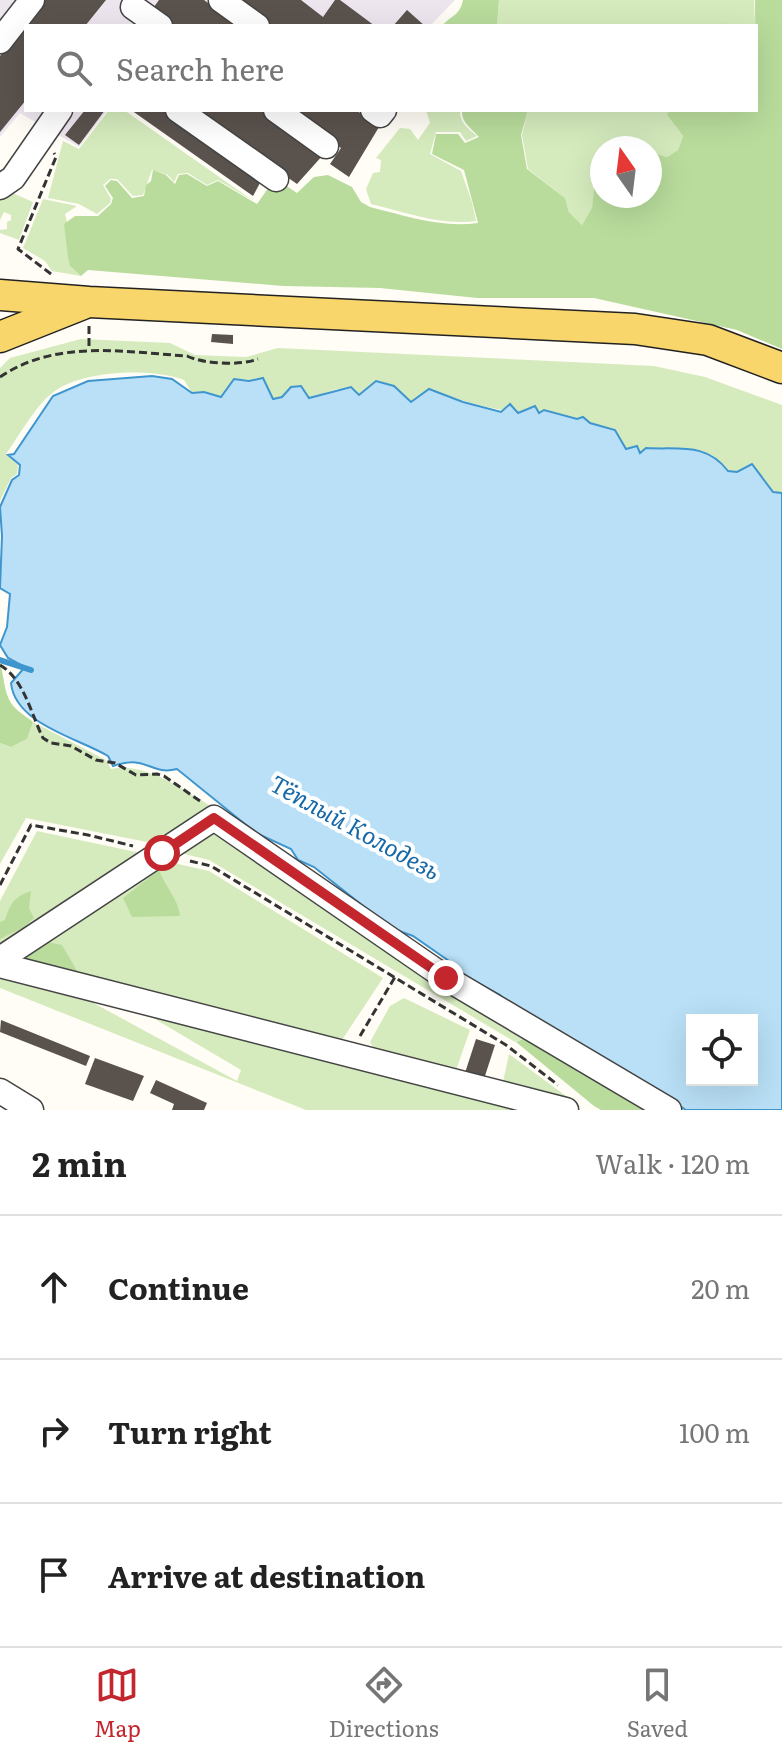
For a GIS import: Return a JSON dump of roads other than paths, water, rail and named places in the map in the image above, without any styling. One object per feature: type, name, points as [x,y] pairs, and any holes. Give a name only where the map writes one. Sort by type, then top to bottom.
[{"type":"main road","points":[[0,295],[635,329],[708,340],[782,368]]},
{"type":"main road","points":[[0,337],[89,302]]},
{"type":"street","points":[[221,0],[254,24]]},
{"type":"street","points":[[0,41],[24,3]]},
{"type":"street","points":[[130,11],[156,24]]},
{"type":"street","points":[[0,187],[13,178],[59,112]]},
{"type":"street","points":[[181,112],[276,179]]},
{"type":"street","points":[[279,112],[326,146]]},
{"type":"street","points":[[0,959],[214,818],[446,978],[669,1110]]},
{"type":"street","points":[[0,965],[348,1055],[566,1101]]},
{"type":"street","points":[[0,1091],[31,1110]]},
{"type":"water","points":[[152,376],[172,379],[192,393],[204,392],[221,397],[234,379],[249,381],[263,378],[273,399],[282,397],[291,387],[301,386],[309,398],[351,387],[359,395],[376,381],[394,386],[411,402],[429,389],[501,412],[510,404],[518,413],[535,406],[539,413],[544,410],[577,419],[583,417],[590,423],[615,430],[626,449],[637,446],[640,453],[646,448],[691,449],[711,455],[728,471],[737,472],[752,464],[773,492],[782,493],[782,1110],[686,1110],[514,1010],[500,995],[463,975],[449,961],[413,936],[391,928],[314,867],[298,860],[291,849],[256,833],[177,769],[161,770],[134,762],[113,766],[108,756],[50,728],[24,709],[15,697],[11,683],[25,667],[8,658],[0,645],[7,627],[10,594],[0,588],[0,507],[12,480],[19,475],[20,465],[8,455],[14,454],[53,396],[88,381]]},
{"type":"waterway","name":"Тёплый Колодезь","points":[[0,660],[31,670]]}]
